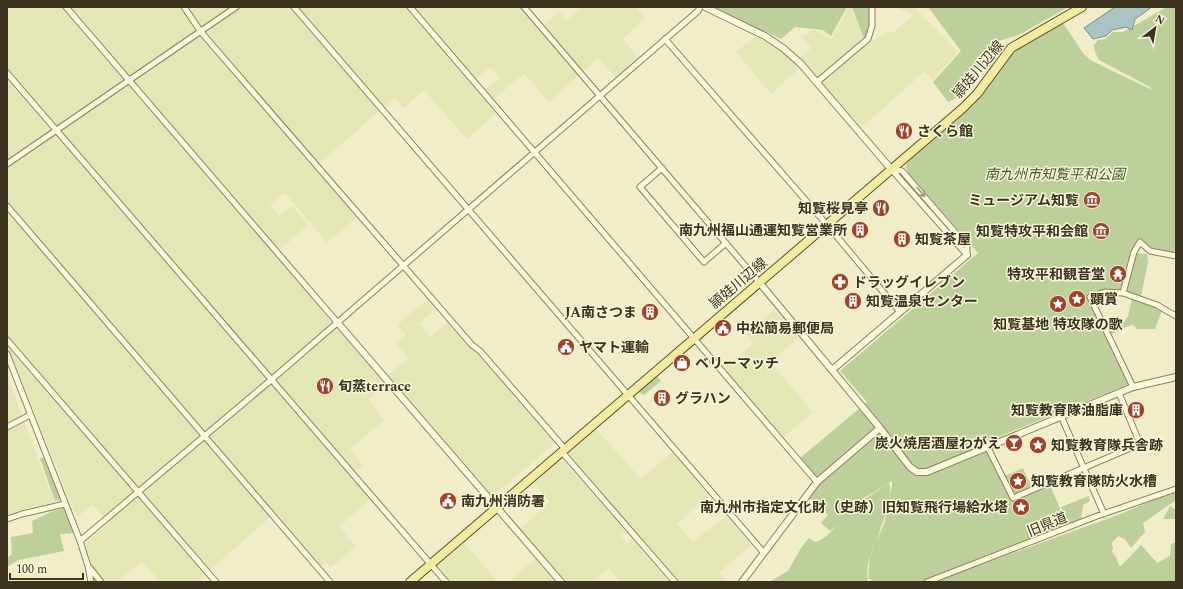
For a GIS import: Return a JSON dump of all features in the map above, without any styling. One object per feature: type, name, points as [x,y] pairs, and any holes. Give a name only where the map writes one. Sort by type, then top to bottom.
[{"type":"main road","name":"頴娃川辺線","points":[[410,582],[970,101],[1011,48],[1082,7]]},
{"type":"street","points":[[66,7],[561,582]]},
{"type":"street","points":[[184,7],[201,32],[563,450],[675,582]]},
{"type":"street","points":[[7,164],[236,7]]},
{"type":"street","points":[[294,7],[764,553]]},
{"type":"street","points":[[410,7],[817,482]]},
{"type":"street","points":[[524,7],[759,282],[880,428],[910,467],[917,472],[927,472],[1133,387],[1176,377]]},
{"type":"street","points":[[80,541],[271,380],[535,153],[698,11],[700,7]]},
{"type":"street","points":[[705,7],[779,44],[801,64],[892,169],[902,171],[967,246],[967,255],[832,370]]},
{"type":"street","points":[[817,82],[868,40],[872,26],[872,7]]},
{"type":"street","points":[[665,39],[826,224],[900,312]]},
{"type":"street","points":[[7,73],[446,582]]},
{"type":"street","points":[[662,168],[640,186],[704,262],[726,243]]},
{"type":"street","points":[[7,206],[330,582]]},
{"type":"street","points":[[1123,293],[1134,252],[1140,242],[1150,251],[1176,256]]},
{"type":"street","points":[[1133,387],[1090,297],[1106,292],[1123,293],[1157,305],[1176,316]]},
{"type":"street","points":[[7,340],[216,582]]},
{"type":"street","points":[[7,354],[80,541],[88,566],[91,582]]},
{"type":"street","points":[[987,446],[1013,498],[1140,444],[1119,393]]},
{"type":"street","points":[[7,427],[30,415]]},
{"type":"street","points":[[1061,416],[1104,514]]},
{"type":"street","points":[[742,582],[817,482],[880,428]]},
{"type":"street","name":"旧県道","points":[[927,582],[1104,514],[1176,489]]},
{"type":"street","points":[[7,519],[65,504]]},
{"type":"street","points":[[88,566],[102,582]]},
{"type":"green space","points":[[7,7],[520,7],[539,29],[559,12],[567,20],[582,7],[636,7],[645,18],[623,39],[639,59],[617,79],[598,58],[549,102],[524,73],[493,100],[485,90],[500,78],[490,67],[471,83],[496,113],[467,139],[424,90],[404,108],[395,97],[314,168],[357,217],[327,243],[285,193],[270,205],[280,216],[292,206],[308,225],[275,254],[386,384],[368,400],[384,420],[350,449],[363,465],[350,476],[370,499],[339,527],[356,546],[330,568],[326,563],[321,566],[276,512],[196,582],[160,582],[142,561],[117,582],[105,582],[93,567],[86,547],[88,541],[109,523],[93,504],[77,517],[7,345]]},
{"type":"green space","points":[[713,7],[847,7],[831,36],[823,30],[795,27],[781,39]]},
{"type":"green space","points":[[849,7],[851,7],[866,46],[887,31],[893,33],[913,15],[896,7],[914,7],[958,52],[932,80],[925,71],[862,127],[800,58],[811,48],[802,37],[812,30],[821,33],[831,40]]},
{"type":"green space","points":[[852,7],[870,7],[869,30],[864,39]]},
{"type":"green space","points":[[928,7],[1068,7],[1019,35],[999,41],[961,96],[948,102],[933,82],[961,51]]},
{"type":"green space","name":"南九州市知覧平和公園","points":[[1167,7],[1176,7],[1176,254],[1152,249],[1140,239],[1133,251],[1122,288],[1114,297],[1099,304],[1094,302],[1129,384],[983,443],[1000,478],[1023,468],[1034,492],[1050,485],[1067,525],[920,582],[875,582],[868,578],[870,558],[867,577],[868,582],[769,582],[788,571],[801,548],[809,538],[815,542],[818,541],[827,535],[837,525],[830,531],[821,523],[828,515],[809,498],[820,483],[799,459],[867,402],[840,371],[978,253],[908,173],[906,165],[908,161],[975,104],[1013,52],[1063,23],[1083,53],[1090,60],[1152,90],[1150,87],[1099,60],[1095,52],[1094,45],[1098,40],[1105,39],[1113,32],[1123,32]],"holes":[[[892,481],[890,496],[889,483],[865,499],[847,518],[864,498]],[[887,509],[884,524],[877,540]]]},
{"type":"green space","points":[[756,36],[787,55],[799,69],[771,94],[736,52]]},
{"type":"green space","points":[[1135,253],[1147,254],[1148,262],[1141,296],[1125,292]]},
{"type":"green space","points":[[1132,298],[1162,310],[1155,329],[1137,329],[1133,325],[1111,335],[1106,323],[1119,320],[1124,322],[1128,316]]},
{"type":"green space","points":[[427,300],[435,309],[419,323],[431,337],[447,323],[475,351],[555,443],[493,496],[389,375],[408,358],[396,344],[406,335],[397,325]]},
{"type":"green space","points":[[774,310],[798,338],[770,362],[813,412],[782,438],[723,370],[754,343],[746,334]]},
{"type":"green space","points":[[7,375],[54,502],[7,514]]},
{"type":"green space","points":[[657,376],[661,381],[644,395],[638,392]]},
{"type":"green space","points":[[596,429],[641,479],[672,452],[709,496],[677,524],[693,542],[726,516],[751,545],[719,573],[726,580],[724,582],[679,582],[567,453]]},
{"type":"green space","points":[[40,458],[44,458],[61,500],[55,501]]},
{"type":"green space","points":[[561,458],[625,531],[620,536],[626,544],[632,539],[669,582],[621,582],[609,568],[592,582],[566,582],[520,529],[550,502],[533,482]]},
{"type":"green space","points":[[1174,491],[1176,500],[1143,523],[1145,532],[1131,548],[1125,539],[1118,536],[1111,544],[1113,547],[1112,552],[1120,567],[1141,545],[1157,563],[1170,556],[1171,544],[1176,542],[1176,582],[934,582],[1123,513]]},
{"type":"green space","points":[[1089,496],[1090,501],[1083,505],[1081,520],[1068,525],[1061,507]]},
{"type":"green space","points":[[1170,506],[1176,510],[1176,519],[1163,519]]},
{"type":"green space","points":[[64,508],[74,533],[60,534],[64,551],[19,560],[7,567],[7,558],[12,554],[11,537],[33,533],[32,521]]},
{"type":"green space","points":[[464,543],[498,582],[449,582],[436,567]]},
{"type":"green space","points":[[536,558],[556,582],[509,582]]},
{"type":"water","points":[[1115,7],[1152,7],[1135,19],[1132,30],[1126,27],[1112,30],[1106,36],[1093,39],[1084,28]]},
{"type":"place","name":"さくら館","points":[[904,131]]},
{"type":"place","name":"ミュージアム知覧","points":[[1092,200]]},
{"type":"place","name":"知覧桜見亭","points":[[881,208]]},
{"type":"place","name":"南九州福山通運知覧営業所","points":[[860,230]]},
{"type":"place","name":"知覧特攻平和会館","points":[[1101,231]]},
{"type":"place","name":"知覧茶屋","points":[[902,239]]},
{"type":"place","name":"特攻平和観音堂","points":[[1118,274]]},
{"type":"place","name":"ドラッグイレブン","points":[[840,282]]},
{"type":"place","name":"顕賞","points":[[1077,299]]},
{"type":"place","name":"知覧温泉センター","points":[[853,301]]},
{"type":"place","name":"知覧基地 特攻隊の歌","points":[[1058,304]]},
{"type":"place","name":"JA南さつま","points":[[650,312]]},
{"type":"place","name":"中松簡易郵便局","points":[[723,328]]},
{"type":"place","name":"ヤマト運輸","points":[[566,347]]},
{"type":"place","name":"ベリーマッチ","points":[[682,363]]},
{"type":"place","name":"旬蒸terrace","points":[[325,386]]},
{"type":"place","name":"グラハン","points":[[662,398]]},
{"type":"place","name":"知覧教育隊油脂庫","points":[[1136,410]]},
{"type":"place","name":"炭火焼居酒屋わがえ","points":[[1014,443]]},
{"type":"place","name":"知覧教育隊兵舎跡","points":[[1038,445]]},
{"type":"place","name":"知覧教育隊防火水槽","points":[[1018,481]]},
{"type":"place","name":"南九州消防署","points":[[448,501]]},
{"type":"place","name":"南九州市指定文化財（史跡）旧知覧飛行場給水塔","points":[[1021,507]]}]
